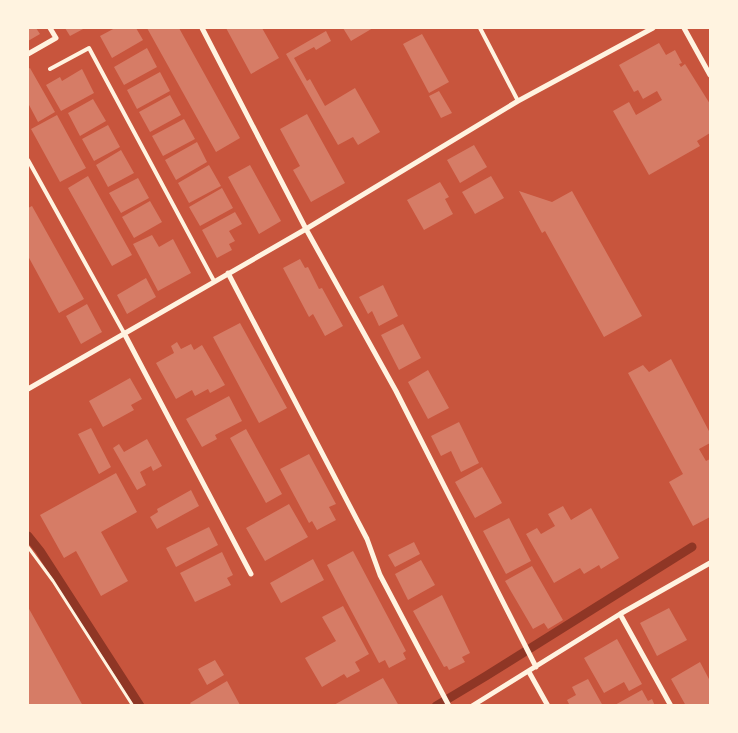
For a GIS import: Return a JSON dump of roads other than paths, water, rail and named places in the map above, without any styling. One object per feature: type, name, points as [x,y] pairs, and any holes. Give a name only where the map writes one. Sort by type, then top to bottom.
[{"type":"street","points":[[28,54],[56,38],[50,28]]},
{"type":"street","points":[[202,28],[306,229],[396,391],[536,666]]},
{"type":"street","points":[[28,389],[306,229],[518,101],[653,28]]},
{"type":"street","points":[[684,28],[710,74]]},
{"type":"street","points":[[228,273],[367,539],[380,575],[449,706]]},
{"type":"street","points":[[124,333],[251,574]]},
{"type":"street","points":[[476,704],[620,614],[710,563]]},
{"type":"street","points":[[620,614],[671,706]]},
{"type":"street","points":[[529,672],[548,706]]},
{"type":"lane","points":[[480,28],[518,101]]},
{"type":"lane","points":[[50,70],[89,48],[214,281]]},
{"type":"lane","points":[[28,160],[124,333]]},
{"type":"waterway","points":[[28,536],[40,551],[140,706]]},
{"type":"waterway","points":[[436,706],[692,547]]}]
